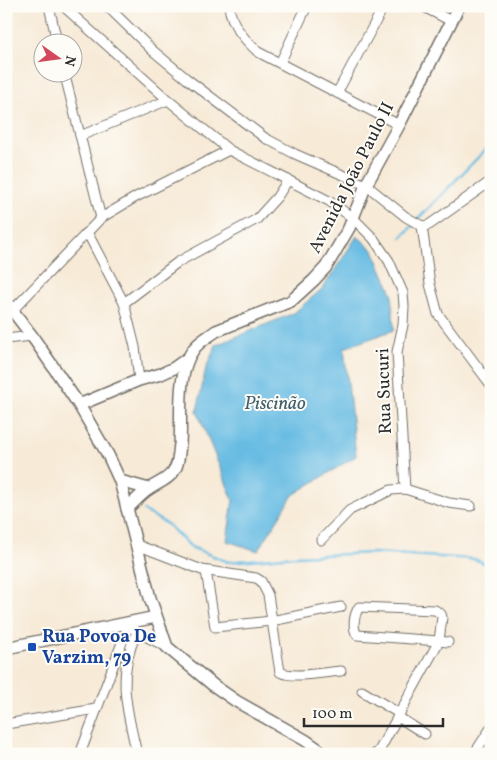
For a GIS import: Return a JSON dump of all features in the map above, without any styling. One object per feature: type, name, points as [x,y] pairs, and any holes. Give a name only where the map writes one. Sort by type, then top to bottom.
[{"type":"main road","name":"Avenida João Paulo II","points":[[127,509],[149,489],[171,474],[176,466],[181,432],[181,390],[188,358],[199,343],[216,331],[290,301],[326,267],[344,239],[365,189],[459,6]]},
{"type":"main road","points":[[10,306],[79,405],[120,481],[156,617],[166,647],[236,702],[305,740],[325,754]]},
{"type":"main road","points":[[79,405],[139,380],[166,372],[188,358]]},
{"type":"main road","points":[[166,372],[174,379],[181,390]]},
{"type":"main road","points":[[120,481],[149,489]]},
{"type":"main road","points":[[6,648],[133,628],[156,617]]},
{"type":"street","points":[[49,6],[55,32]]},
{"type":"street","name":"Rua Sucuri","points":[[63,6],[168,100],[229,150],[355,214],[373,238],[389,261],[402,293],[404,316],[397,352],[405,489]]},
{"type":"street","points":[[107,6],[152,50],[252,130],[294,154],[365,189],[422,226],[429,225],[491,181]]},
{"type":"street","points":[[229,6],[234,23],[258,52],[399,125]]},
{"type":"street","points":[[280,63],[308,6]]},
{"type":"street","points":[[338,93],[384,6]]},
{"type":"street","points":[[422,6],[451,21]]},
{"type":"street","points":[[66,82],[101,218]]},
{"type":"street","points":[[80,136],[168,100]]},
{"type":"street","points":[[10,306],[101,218],[229,150]]},
{"type":"street","points":[[124,303],[178,262],[257,219],[277,198],[288,180]]},
{"type":"street","points":[[422,226],[430,284],[438,314],[491,385]]},
{"type":"street","points":[[87,232],[124,303],[135,347],[139,380]]},
{"type":"street","points":[[6,340],[32,336]]},
{"type":"street","points":[[320,540],[350,510],[391,490],[405,489],[449,503],[471,506]]},
{"type":"street","points":[[137,545],[206,571],[248,576],[261,581],[268,594],[278,665],[282,674],[294,675],[340,671]]},
{"type":"street","points":[[206,571],[215,627],[271,621],[341,607]]},
{"type":"street","points":[[375,754],[379,751],[443,641],[442,617],[435,610],[359,607],[356,613],[354,628],[358,635],[443,641]]},
{"type":"street","points":[[133,628],[166,647]]},
{"type":"street","points":[[80,754],[96,709],[133,628]]},
{"type":"street","points":[[133,628],[125,666],[124,682],[137,754]]},
{"type":"street","points":[[362,691],[425,734]]},
{"type":"street","points":[[6,724],[96,709]]},
{"type":"street","points":[[489,731],[491,744]]},
{"type":"street","points":[[474,754],[489,731]]},
{"type":"water","name":"Piscinão","points":[[357,236],[373,250],[392,293],[394,330],[344,348],[356,456],[293,495],[258,551],[227,541],[233,500],[197,411],[206,368],[216,345],[294,313],[323,288]]},
{"type":"waterway","points":[[417,220],[491,144]]},
{"type":"waterway","points":[[401,238],[414,224]]},
{"type":"waterway","points":[[144,511],[167,524],[191,547],[228,562],[295,556],[375,553],[474,559],[491,566]]},
{"type":"place","name":"Rua Povoa De Varzim, 79","points":[[32,647]]}]
